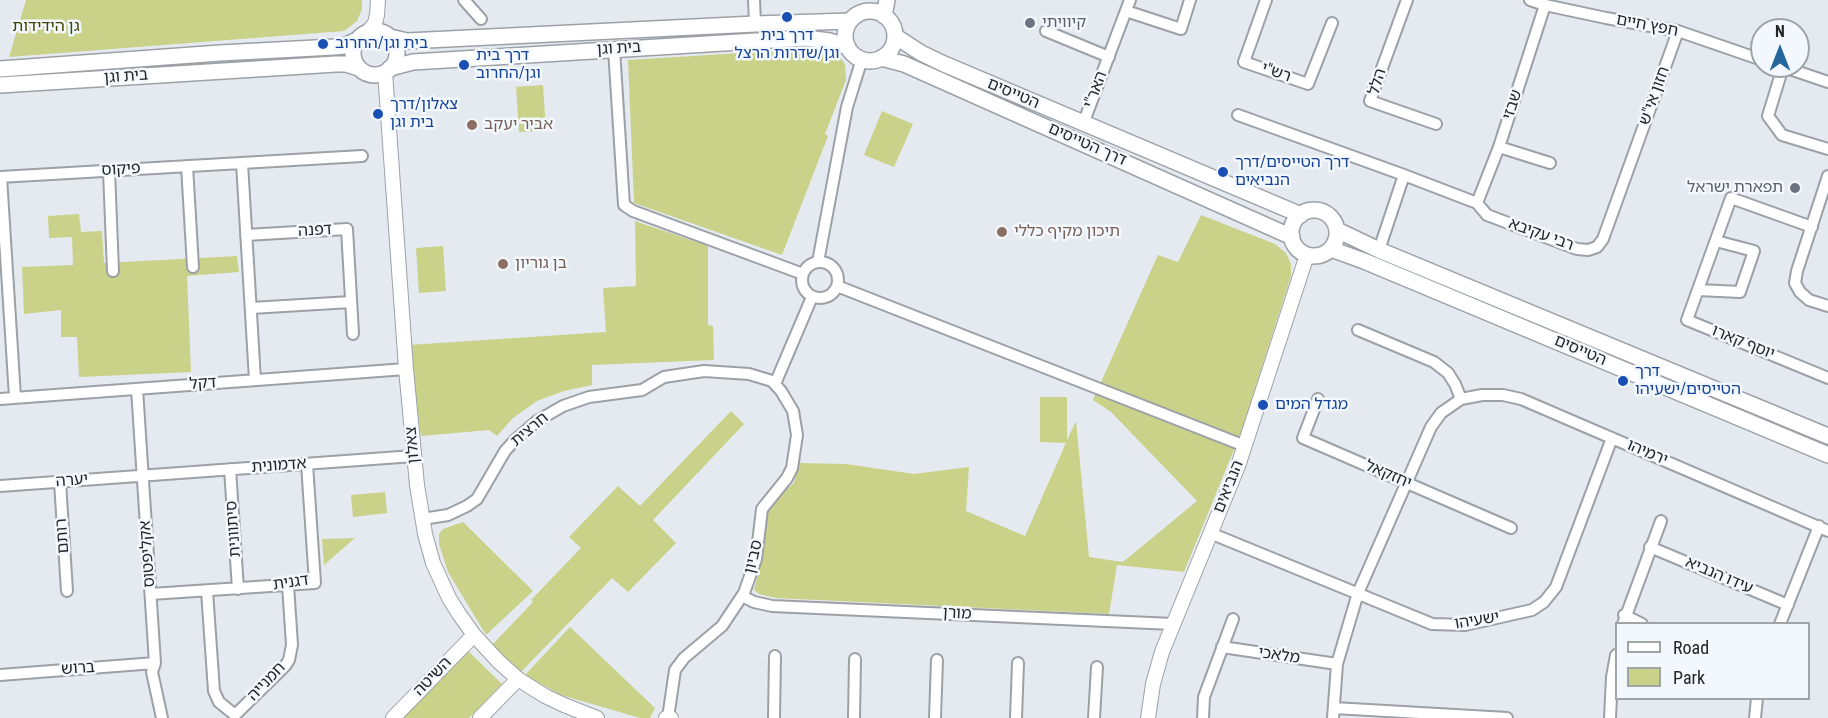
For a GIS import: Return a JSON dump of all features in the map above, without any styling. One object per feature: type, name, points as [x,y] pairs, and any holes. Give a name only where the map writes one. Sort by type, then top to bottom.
[{"type":"main road","points":[[854,18],[874,12],[885,16],[892,25],[895,36],[892,47],[881,58],[870,61],[852,53],[845,36],[854,18],[867,0]]},
{"type":"main road","points":[[885,16],[887,0]]},
{"type":"main road","name":"בית וגן","points":[[389,36],[407,41],[854,18]]},
{"type":"main road","points":[[378,31],[389,36],[396,46],[396,60],[384,72],[368,74],[359,68],[353,53],[363,36],[378,31]]},
{"type":"main road","name":"בית וגן","points":[[0,69],[334,47],[344,46],[363,36]]},
{"type":"main road","name":"הטייסים","points":[[895,36],[921,53],[944,64],[1301,215]]},
{"type":"main road","name":"בית וגן","points":[[384,72],[413,62],[805,38],[830,41],[848,47]]},
{"type":"main road","name":"דרך הטייסים","points":[[881,58],[904,64],[1292,237]]},
{"type":"main road","name":"בית וגן","points":[[0,85],[336,64],[359,68]]},
{"type":"main road","points":[[1311,211],[1322,212],[1331,217],[1337,230],[1336,240],[1331,249],[1318,256],[1307,255],[1296,247],[1292,237],[1294,223],[1301,215],[1311,211]]},
{"type":"main road","name":"הטייסים","points":[[1337,230],[1828,436]]},
{"type":"main road","name":"הטייסים","points":[[1331,249],[1828,455]]},
{"type":"street","points":[[464,0],[481,19]]},
{"type":"street","points":[[754,0],[755,24]]},
{"type":"street","name":"האר\"י","points":[[1083,124],[1128,5],[1181,29],[1190,0]]},
{"type":"street","name":"רש\"י","points":[[1266,0],[1244,62],[1304,83],[1308,84],[1332,23]]},
{"type":"street","name":"הלל","points":[[1407,0],[1370,101],[1436,124]]},
{"type":"street","name":"חפץ חיים","points":[[1530,0],[1545,5],[1678,31],[1750,56]]},
{"type":"street","points":[[363,36],[375,23],[378,4]]},
{"type":"street","points":[[378,4],[380,20],[389,36]]},
{"type":"street","name":"שבזי","points":[[1477,203],[1499,147],[1545,5]]},
{"type":"street","name":"האר\"י","points":[[1046,31],[1109,57]]},
{"type":"street","name":"חזון אי\"ש","points":[[1631,162],[1678,31]]},
{"type":"street","points":[[614,49],[624,205],[633,211],[802,274]]},
{"type":"street","points":[[818,262],[847,108],[862,59]]},
{"type":"street","name":"צאלון","points":[[384,72],[383,85],[386,93],[414,456],[422,519],[429,548],[448,598],[474,635],[518,679],[564,705],[597,718]]},
{"type":"street","points":[[1810,76],[1828,82]]},
{"type":"street","points":[[1779,78],[1768,116],[1782,135],[1828,149]]},
{"type":"street","name":"רבי עקיבא","points":[[1239,115],[1477,203],[1487,215],[1576,249],[1588,250],[1596,247],[1603,239],[1631,162]]},
{"type":"street","points":[[1499,147],[1550,164]]},
{"type":"street","name":"פיקוס","points":[[15,398],[0,177],[362,156]]},
{"type":"street","points":[[242,163],[255,380]]},
{"type":"street","points":[[187,166],[193,267]]},
{"type":"street","points":[[108,171],[113,271]]},
{"type":"street","points":[[1379,249],[1404,175]]},
{"type":"street","points":[[1828,176],[1825,194],[1797,271],[1795,283],[1800,292],[1809,300],[1828,306]]},
{"type":"street","name":"יוסף קארו","points":[[1812,227],[1731,198],[1687,320],[1828,378]]},
{"type":"street","name":"דפנה","points":[[246,235],[347,229],[353,334]]},
{"type":"street","points":[[1698,290],[1740,292],[1754,251],[1716,241]]},
{"type":"street","name":"הנביאים","points":[[1148,718],[1157,668],[1245,447],[1307,255]]},
{"type":"street","points":[[818,262],[824,262],[837,274],[837,286],[829,296],[824,298],[812,297],[803,288],[802,274],[807,267],[818,262]]},
{"type":"street","points":[[837,286],[1245,447]]},
{"type":"street","points":[[775,384],[812,297]]},
{"type":"street","points":[[251,308],[351,302]]},
{"type":"street","points":[[1358,330],[1434,362],[1448,373],[1461,399],[1441,413],[1431,427],[1358,593],[1337,664],[1334,713],[1507,718]]},
{"type":"street","name":"דקל","points":[[0,399],[406,369]]},
{"type":"street","name":"חרצית","points":[[422,519],[447,515],[477,499],[505,451],[525,430],[552,411],[589,397],[642,390],[664,377],[704,371],[758,376],[775,384]]},
{"type":"street","name":"סביון","points":[[668,718],[673,676],[680,663],[722,626],[742,596],[756,559],[762,509],[788,478],[795,450],[793,411],[782,391],[775,384]]},
{"type":"street","name":"אקליפטוס","points":[[137,389],[155,663],[152,672],[162,718]]},
{"type":"street","name":"ירמיהו","points":[[1461,399],[1482,396],[1521,399],[1824,529]]},
{"type":"street","name":"יחזקאל","points":[[1318,399],[1303,438],[1511,528]]},
{"type":"street","name":"ישעיהו","points":[[1210,533],[1432,624],[1465,625],[1532,610],[1544,602],[1556,587],[1612,438]]},
{"type":"street","name":"אדמונית","points":[[143,476],[414,456]]},
{"type":"street","name":"דגנית","points":[[151,594],[315,583],[307,464]]},
{"type":"street","name":"סיתוונית","points":[[230,469],[238,588]]},
{"type":"street","name":"יערה","points":[[0,486],[143,476]]},
{"type":"street","name":"רותם","points":[[60,482],[67,591]]},
{"type":"street","points":[[1623,619],[1661,521]]},
{"type":"street","points":[[1781,622],[1824,529]]},
{"type":"street","name":"עידו הנביא","points":[[1650,547],[1788,605]]},
{"type":"street","name":"חמנייה","points":[[207,591],[214,689],[219,702],[235,715],[289,660],[292,645],[288,585]]},
{"type":"street","name":"מורן","points":[[742,596],[757,603],[772,606],[1173,624]]},
{"type":"street","points":[[1203,718],[1204,697],[1233,619]]},
{"type":"street","name":"השיטה","points":[[393,718],[474,635]]},
{"type":"street","name":"מלאכי","points":[[1222,647],[1337,664]]},
{"type":"street","points":[[774,718],[776,657]]},
{"type":"street","points":[[854,718],[855,659]]},
{"type":"street","points":[[935,718],[937,660]]},
{"type":"street","name":"ברוש","points":[[0,675],[155,663]]},
{"type":"street","points":[[1016,718],[1018,663]]},
{"type":"street","points":[[1610,718],[1615,664]]},
{"type":"street","points":[[1095,718],[1097,667]]},
{"type":"street","points":[[480,718],[518,679]]},
{"type":"street","points":[[1755,718],[1757,700]]},
{"type":"green space","name":"גן הידידות","points":[[26,0],[362,0],[362,9],[357,21],[344,31],[9,57]]},
{"type":"green space","points":[[805,49],[831,53],[840,57],[845,64],[846,80],[825,134],[828,136],[782,255],[634,203],[628,60]]},
{"type":"green space","points":[[543,85],[546,131],[519,132],[516,87]]},
{"type":"green space","points":[[882,111],[913,124],[894,167],[864,155]]},
{"type":"green space","points":[[79,214],[81,232],[102,231],[104,263],[237,256],[239,272],[187,276],[191,372],[79,377],[77,337],[61,337],[61,310],[24,314],[22,267],[73,265],[72,237],[49,238],[48,216]]},
{"type":"green space","points":[[1201,215],[1275,244],[1286,253],[1291,264],[1291,276],[1240,435],[1184,572],[1117,565],[1109,614],[776,598],[759,594],[754,590],[764,547],[769,503],[794,483],[799,463],[846,464],[914,474],[969,467],[966,511],[1025,536],[1066,443],[1040,442],[1040,397],[1067,397],[1067,440],[1076,421],[1089,557],[1123,562],[1197,501],[1111,412],[1093,400],[1158,255],[1178,262]]},
{"type":"green space","points":[[635,221],[708,246],[708,325],[713,326],[714,360],[592,365],[592,385],[564,391],[537,401],[513,418],[497,436],[489,430],[421,436],[409,345],[606,332],[603,288],[636,286]]},
{"type":"green space","points":[[443,246],[446,291],[419,293],[416,248]]},
{"type":"green space","points":[[731,411],[744,424],[653,520],[676,543],[628,592],[612,578],[521,672],[492,645],[581,548],[569,537],[618,486],[640,506]]},
{"type":"green space","points":[[385,492],[387,513],[353,517],[351,495]]},
{"type":"green space","points":[[463,522],[533,591],[486,635],[448,572],[439,544],[439,534],[443,529]]},
{"type":"green space","points":[[355,538],[324,565],[322,539]]},
{"type":"green space","points":[[570,627],[655,708],[650,718],[640,718],[561,695],[525,675]]},
{"type":"green space","points":[[467,650],[502,684],[469,718],[401,718]]},
{"type":"place","name":"דרך בית וגן/שדרות הרצל","points":[[787,17]]},
{"type":"place","name":"קיוויתי","points":[[1030,23]]},
{"type":"place","name":"בית וגן/החרוב","points":[[323,44]]},
{"type":"place","name":"דרך בית וגן/החרוב","points":[[464,65]]},
{"type":"place","name":"צאלון/דרך בית וגן","points":[[378,114]]},
{"type":"place","name":"אביר יעקב","points":[[472,125]]},
{"type":"place","name":"דרך הטייסים/דרך הנביאים","points":[[1223,172]]},
{"type":"place","name":"תפארת ישראל","points":[[1795,188]]},
{"type":"place","name":"תיכון מקיף כללי","points":[[1002,232]]},
{"type":"place","name":"בן גוריון","points":[[503,264]]},
{"type":"place","name":"דרך הטייסים/ישעיהו","points":[[1623,381]]},
{"type":"place","name":"מגדל המים","points":[[1263,405]]}]
